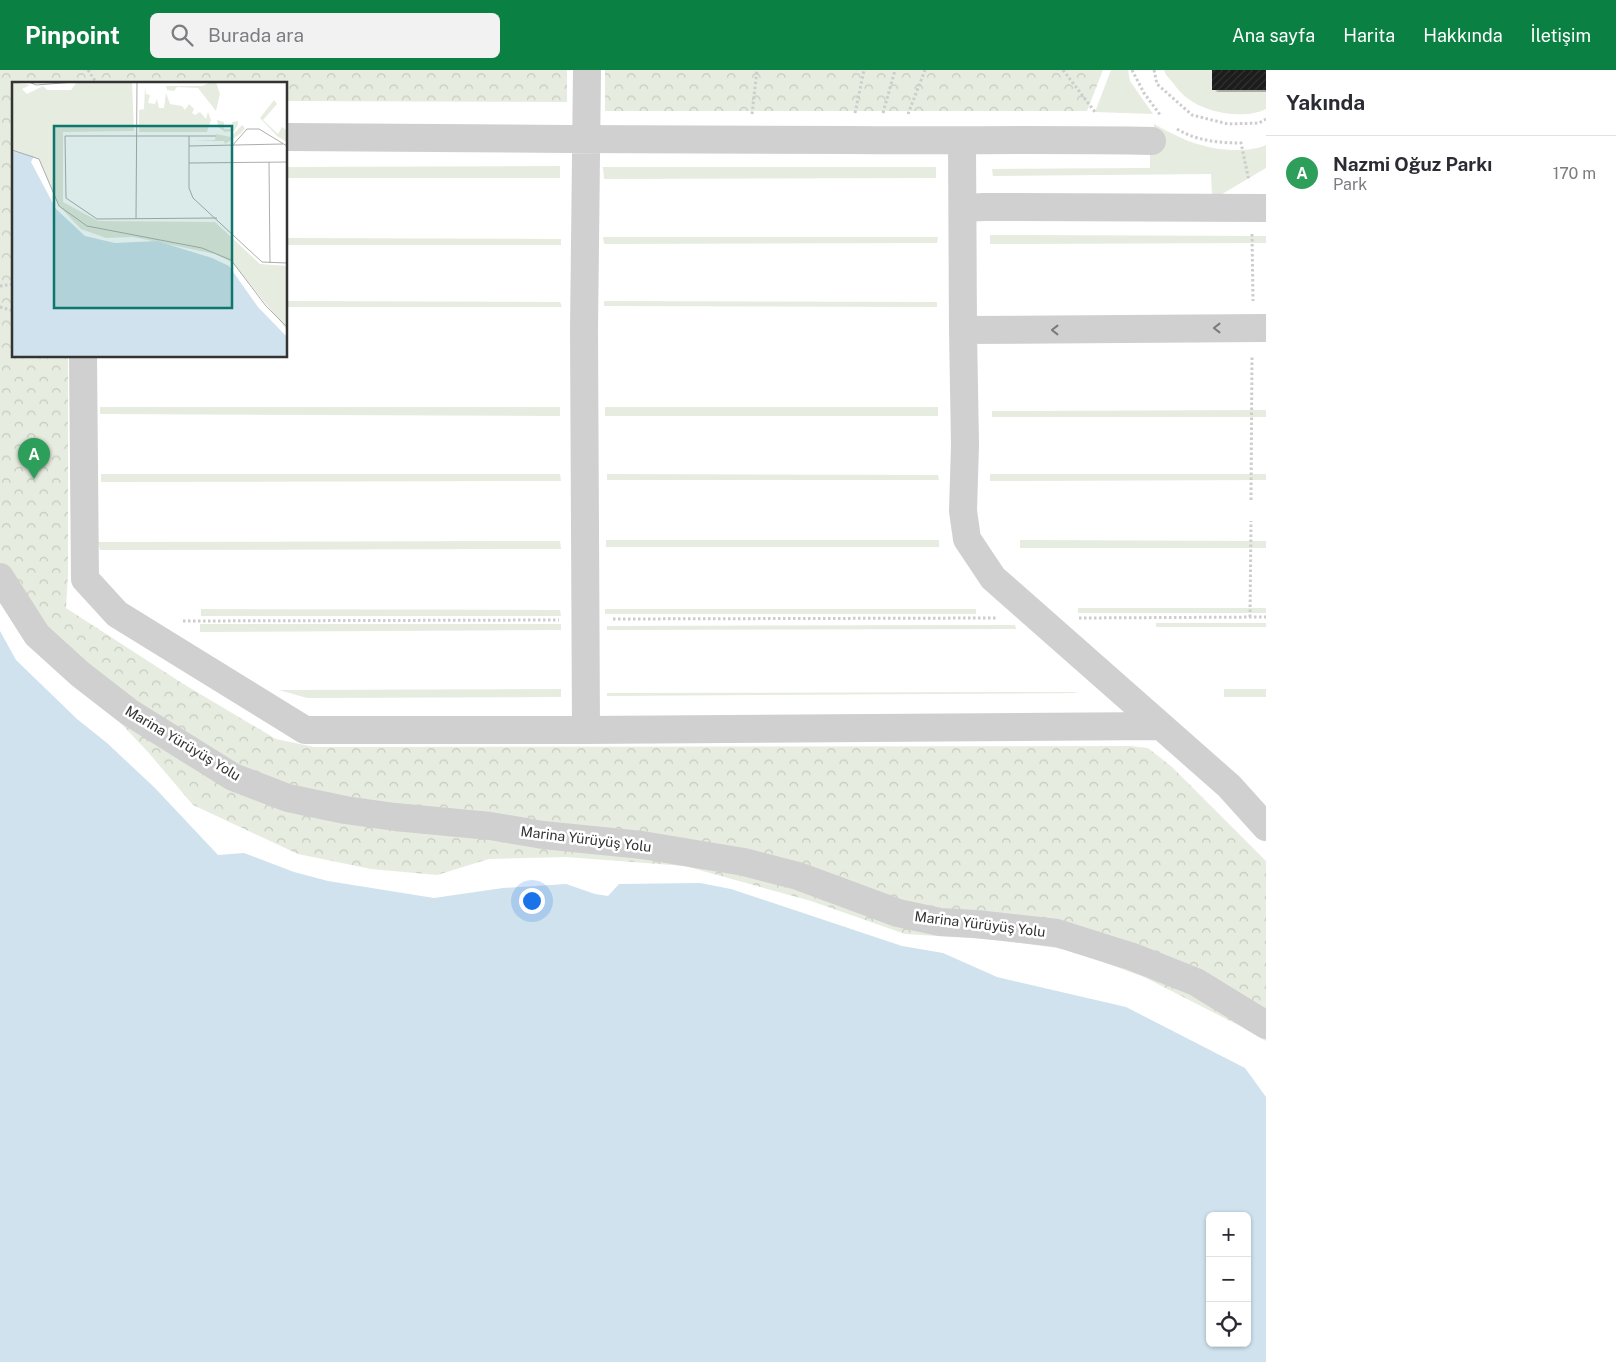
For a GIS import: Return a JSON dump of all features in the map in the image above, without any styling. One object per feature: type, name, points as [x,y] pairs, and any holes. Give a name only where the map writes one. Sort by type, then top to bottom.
[{"type":"street","points":[[586,730],[584,330],[587,70]]},
{"type":"street","points":[[288,136],[587,140],[962,141],[1084,140],[1163,130]]},
{"type":"street","points":[[962,141],[966,445],[963,511],[967,539],[993,578],[1229,786],[1266,827]]},
{"type":"street","points":[[963,208],[1259,208]]},
{"type":"street","points":[[963,330],[1259,328]]},
{"type":"street","points":[[83,358],[85,578],[117,614],[305,730],[1160,726]]},
{"type":"street","name":"Marina Yürüyüş Yolu","points":[[0,577],[37,635],[80,674],[129,712],[233,777],[288,798],[345,810],[490,826],[543,835],[642,845],[744,862],[798,876],[898,913],[940,922],[1056,933],[1133,957],[1196,982],[1266,1025]]},
{"type":"path","points":[[88,70],[96,82]]},
{"type":"path","points":[[752,117],[757,70]]},
{"type":"path","points":[[854,118],[864,70]]},
{"type":"path","points":[[882,117],[895,70]]},
{"type":"path","points":[[907,118],[925,70]]},
{"type":"path","points":[[1063,70],[1095,112]]},
{"type":"path","points":[[1132,70],[1163,130],[1183,133],[1214,143],[1241,143],[1252,192],[1259,208],[1259,328],[1251,500]]},
{"type":"path","points":[[1154,70],[1157,84],[1192,115],[1228,124],[1259,122],[1266,119]]},
{"type":"path","points":[[1250,617],[1251,521]]},
{"type":"path","points":[[1039,618],[1266,617]]},
{"type":"path","points":[[178,621],[999,618]]},
{"type":"green space","points":[[0,70],[567,70],[567,102],[288,101],[288,82],[12,82],[12,358],[68,358],[68,575],[66,608],[185,685],[276,739],[314,747],[1130,746],[1148,748],[1172,767],[1266,861],[1266,1041],[1144,977],[1070,950],[1000,940],[905,934],[811,901],[685,866],[566,857],[489,859],[437,875],[371,869],[298,854],[193,805],[148,752],[37,635],[0,577]]},
{"type":"green space","points":[[605,70],[1103,70],[1087,111],[605,111]]},
{"type":"green space","points":[[1111,70],[1128,70],[1130,81],[1153,114],[1095,112]]},
{"type":"green space","points":[[1164,70],[1212,70],[1212,90],[1266,90],[1266,109],[1247,114],[1236,114],[1204,108],[1184,96]]},
{"type":"green space","points":[[1154,124],[1200,145],[1220,149],[1253,149],[1266,145],[1266,168],[1217,197],[1212,195],[1211,174],[993,176],[992,169],[1150,168],[1150,148],[1154,135]]},
{"type":"green space","points":[[560,166],[560,178],[288,178],[288,167]]},
{"type":"green space","points":[[603,167],[936,167],[936,178],[604,179]]},
{"type":"green space","points":[[990,235],[1266,236],[1266,243],[990,244]]},
{"type":"green space","points":[[603,237],[938,237],[937,243],[604,244]]},
{"type":"green space","points":[[288,238],[561,239],[561,245],[288,245]]},
{"type":"green space","points":[[288,301],[560,302],[562,307],[288,307]]},
{"type":"green space","points":[[604,301],[937,302],[937,307],[604,306]]},
{"type":"green space","points":[[100,407],[560,407],[560,416],[100,414]]},
{"type":"green space","points":[[605,407],[938,407],[938,416],[605,416]]},
{"type":"green space","points":[[1266,410],[1266,417],[992,417],[992,411]]},
{"type":"green space","points":[[101,474],[560,474],[561,481],[101,482]]},
{"type":"green space","points":[[607,474],[938,475],[939,480],[607,480]]},
{"type":"green space","points":[[990,474],[1266,474],[1266,480],[990,481]]},
{"type":"green space","points":[[606,540],[939,540],[939,547],[606,547]]},
{"type":"green space","points":[[1020,540],[1266,541],[1266,548],[1020,548]]},
{"type":"green space","points":[[560,541],[561,549],[100,550],[98,542]]},
{"type":"green space","points":[[1078,608],[1266,608],[1266,613],[1078,613]]},
{"type":"green space","points":[[201,609],[560,610],[561,616],[201,616]]},
{"type":"green space","points":[[605,609],[976,609],[976,614],[605,614]]},
{"type":"green space","points":[[1156,623],[1266,623],[1266,627],[1156,627]]},
{"type":"green space","points":[[200,624],[561,624],[561,630],[200,632]]},
{"type":"green space","points":[[1015,625],[1016,629],[607,630],[607,626]]},
{"type":"green space","points":[[561,689],[561,697],[307,698],[279,690]]},
{"type":"green space","points":[[1224,689],[1266,689],[1266,697],[1224,697]]},
{"type":"green space","points":[[607,693],[1079,693],[607,696]]},
{"type":"water","points":[[0,631],[16,660],[77,719],[107,743],[155,788],[218,855],[244,853],[294,872],[328,881],[434,898],[503,888],[566,884],[595,894],[608,896],[619,884],[700,883],[731,889],[902,946],[943,953],[997,977],[1126,1007],[1245,1068],[1266,1097],[1266,1362],[0,1362]]},
{"type":"building","points":[[1212,70],[1266,70],[1266,90],[1212,90]]},
{"type":"place","name":"Nazmi Oğuz Parkı","points":[[34,479]]}]
